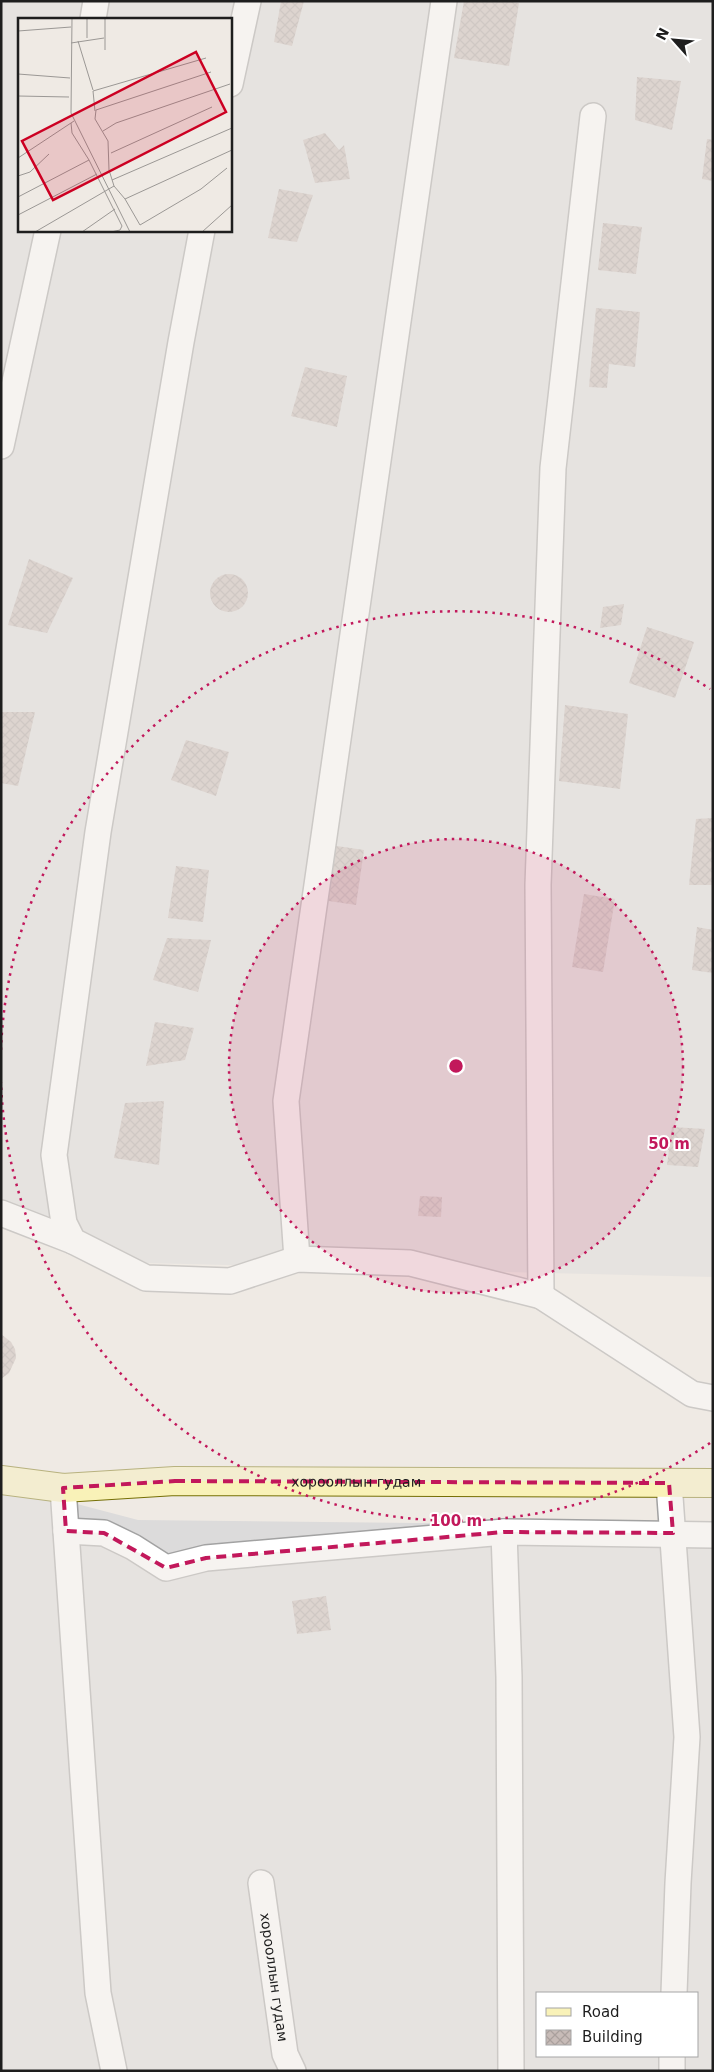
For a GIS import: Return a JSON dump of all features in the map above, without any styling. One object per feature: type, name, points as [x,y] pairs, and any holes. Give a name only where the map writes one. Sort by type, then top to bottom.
[{"type":"main road","name":"хорооллын гудам","points":[[1,1480],[63,1488],[175,1481],[713,1484]]},
{"type":"street","points":[[93,18],[96,1]]},
{"type":"street","points":[[231,79],[248,1]]},
{"type":"street","points":[[297,1259],[286,1101],[444,1]]},
{"type":"street","points":[[541,1296],[538,885],[553,468],[594,116]]},
{"type":"street","points":[[1,446],[48,231]]},
{"type":"street","points":[[73,1241],[64,1223],[54,1155],[98,832],[179,352],[202,231]]},
{"type":"street","points":[[1,1213],[73,1241],[146,1278],[230,1281],[297,1259],[410,1263],[541,1296],[692,1394],[713,1398]]},
{"type":"street","points":[[669,1483],[687,1737],[678,1883],[674,1992]]},
{"type":"street","points":[[63,1488],[98,1993],[114,2071]]},
{"type":"street","points":[[66,1531],[104,1533],[133,1547],[166,1568],[206,1558],[504,1532],[713,1535]]},
{"type":"street","points":[[504,1532],[509,1677],[511,2071]]},
{"type":"street","name":"хорооллын гудам","points":[[261,1883],[285,2054],[293,2071]]},
{"type":"street","points":[[672,2057],[672,2071]]},
{"type":"highlighted area","points":[[175,1481],[669,1483],[673,1533],[504,1532],[206,1558],[166,1568],[104,1533],[66,1531],[63,1488]]},
{"type":"shaded area","points":[[1,1],[713,1],[713,1277],[147,1263],[1,1215]]},
{"type":"shaded area","points":[[1,1484],[138,1520],[713,1526],[713,2071],[1,2071]]},
{"type":"building","points":[[281,1],[304,1],[292,46],[274,42]]},
{"type":"building","points":[[464,1],[506,1],[519,3],[509,66],[454,58]]},
{"type":"building","points":[[637,77],[681,81],[672,130],[635,120]]},
{"type":"building","points":[[325,133],[339,150],[344,145],[350,179],[315,183],[303,140]]},
{"type":"building","points":[[707,139],[713,140],[713,181],[702,179]]},
{"type":"building","points":[[279,189],[313,195],[297,242],[268,238]]},
{"type":"building","points":[[603,223],[642,227],[636,274],[598,270]]},
{"type":"building","points":[[596,308],[640,312],[635,367],[609,364],[607,388],[589,387]]},
{"type":"building","points":[[305,367],[347,376],[337,427],[291,416]]},
{"type":"building","points":[[29,559],[73,578],[47,633],[8,625]]},
{"type":"building","points":[[229,574],[236,575],[242,580],[247,586],[247,600],[242,606],[236,611],[229,612],[222,611],[216,606],[211,600],[210,593],[211,586],[216,580],[222,575]]},
{"type":"building","points":[[624,604],[621,625],[600,628],[603,607]]},
{"type":"building","points":[[647,627],[694,642],[675,698],[629,683]]},
{"type":"building","points":[[565,705],[628,714],[620,789],[559,781]]},
{"type":"building","points":[[1,712],[35,712],[18,786],[1,783]]},
{"type":"building","points":[[186,740],[229,752],[216,796],[171,780]]},
{"type":"building","points":[[713,818],[713,885],[689,885],[696,819]]},
{"type":"building","points":[[330,845],[364,850],[356,905],[322,900]]},
{"type":"building","points":[[176,866],[209,870],[203,922],[168,918]]},
{"type":"building","points":[[584,894],[615,899],[603,972],[572,967]]},
{"type":"building","points":[[697,927],[713,930],[713,973],[692,970]]},
{"type":"building","points":[[167,938],[211,940],[198,992],[153,980]]},
{"type":"building","points":[[155,1022],[194,1028],[185,1060],[146,1066]]},
{"type":"building","points":[[164,1101],[159,1165],[114,1158],[125,1103]]},
{"type":"building","points":[[672,1127],[705,1129],[698,1167],[667,1165]]},
{"type":"building","points":[[420,1196],[442,1197],[441,1217],[418,1216]]},
{"type":"building","points":[[1,1334],[11,1342],[15,1349],[16,1358],[9,1373],[1,1379]]},
{"type":"building","points":[[326,1596],[331,1630],[297,1634],[292,1601]]}]
